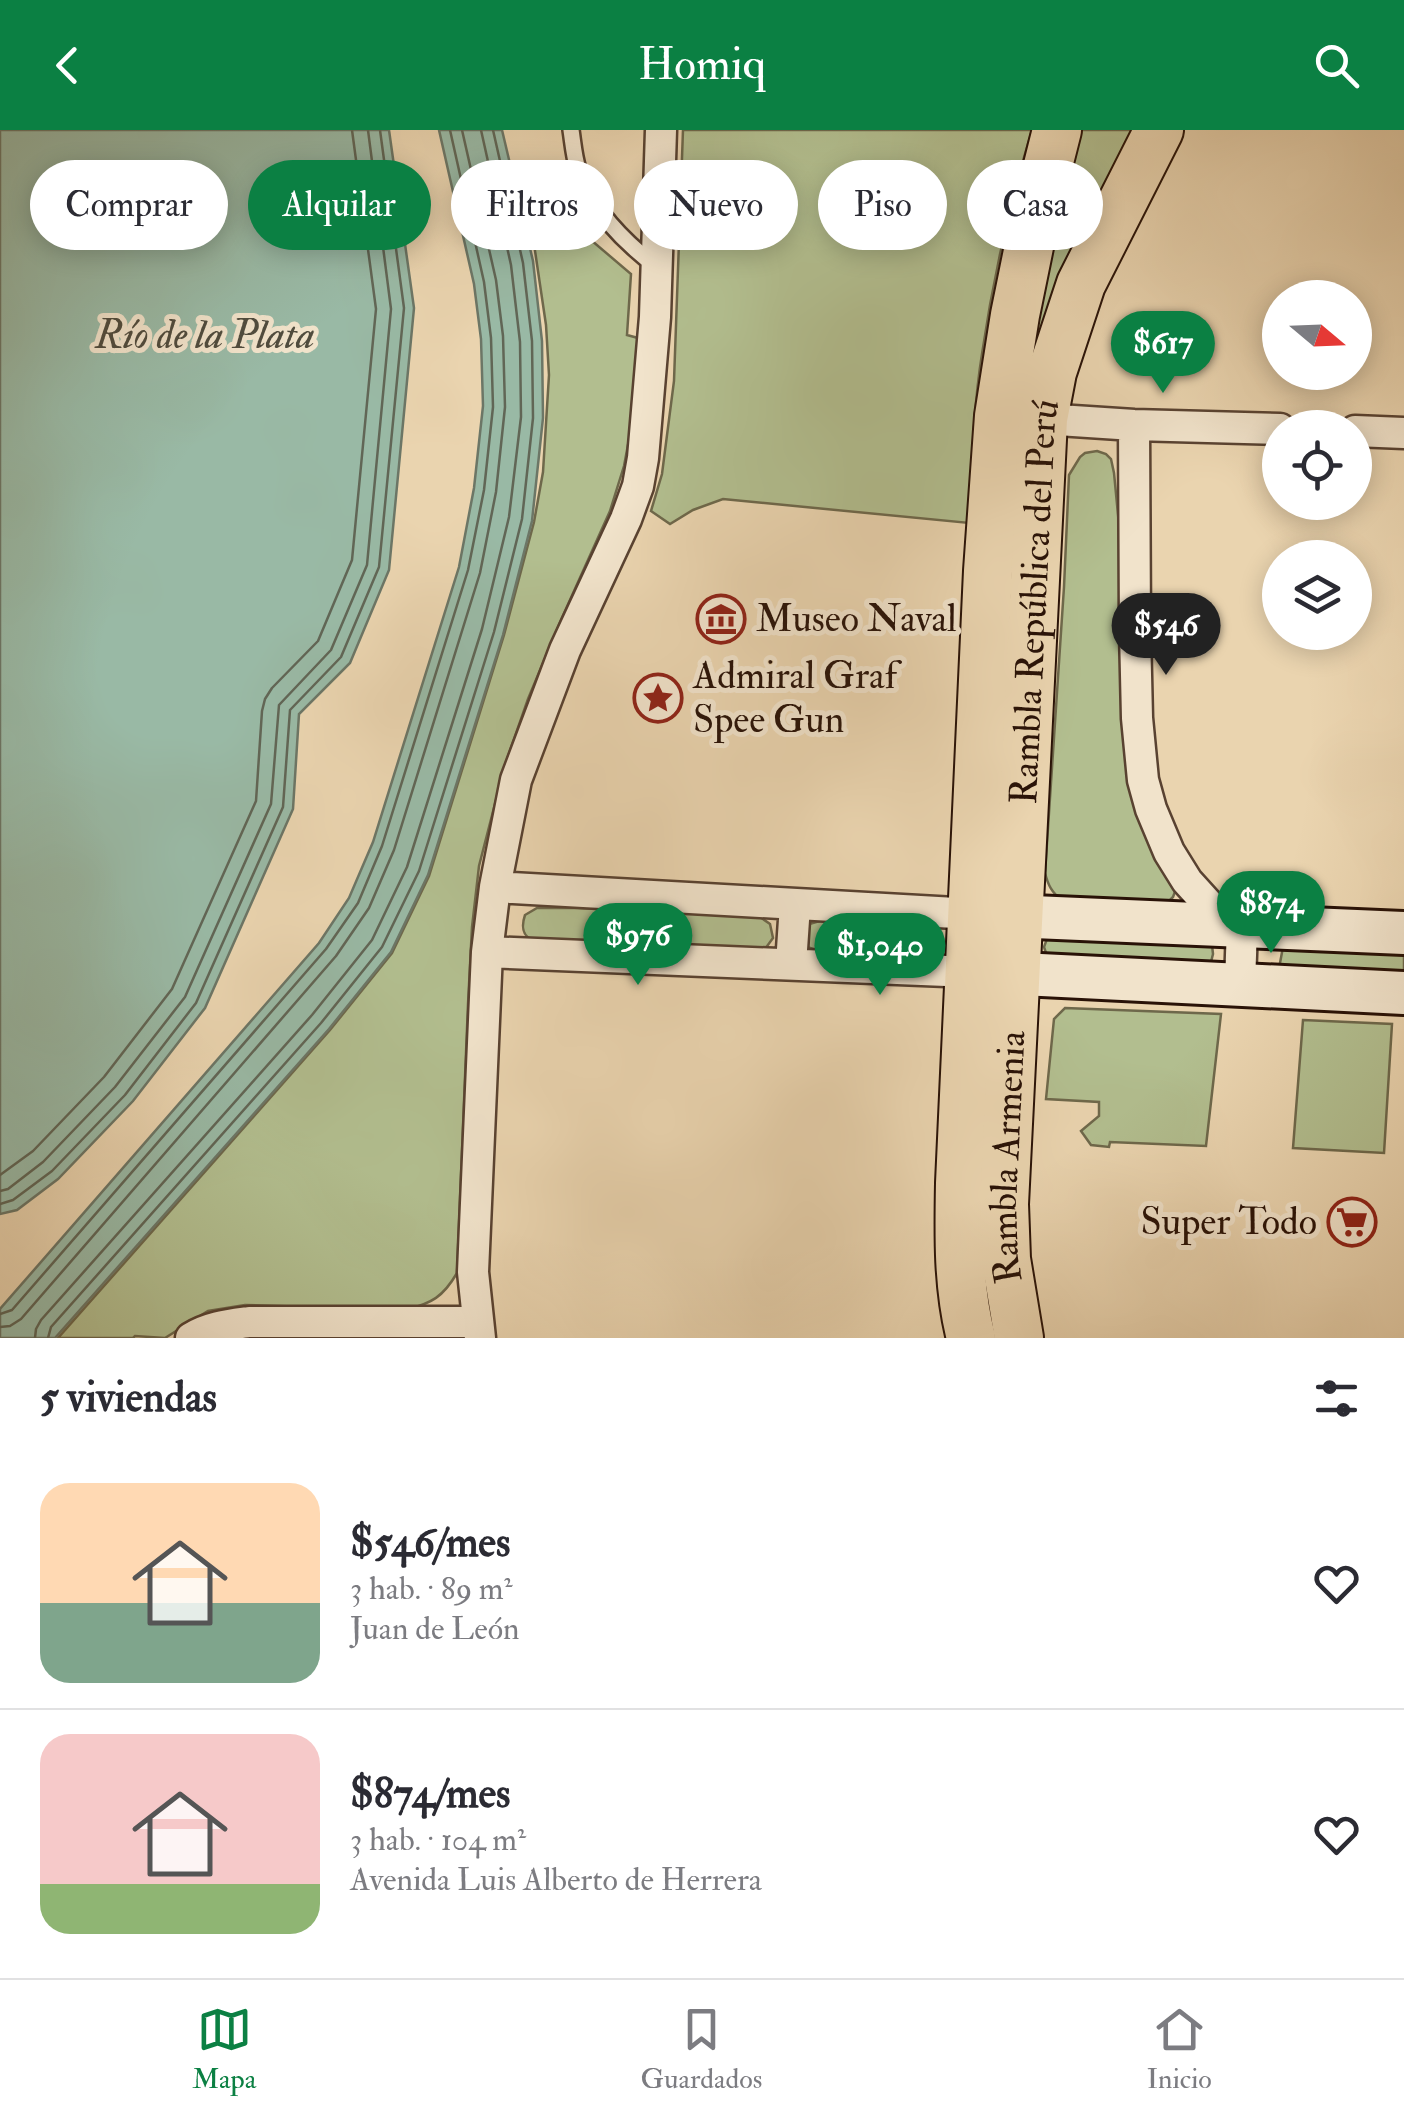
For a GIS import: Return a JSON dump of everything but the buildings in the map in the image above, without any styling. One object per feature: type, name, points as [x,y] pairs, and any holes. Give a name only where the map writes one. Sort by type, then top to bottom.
[{"type":"main road","name":"Rambla República del Perú","points":[[996,915],[988,571],[999,416],[1018,298],[1057,130]]},
{"type":"main road","name":"Rambla República del Perú","points":[[996,915],[1044,420],[1052,372],[1081,284],[1158,130]]},
{"type":"main road","points":[[996,915],[1404,934]]},
{"type":"main road","name":"Rambla Armenia","points":[[996,915],[994,973],[1006,1259],[1019,1338]]},
{"type":"main road","points":[[994,973],[1404,993]]},
{"type":"main road","name":"Rambla Armenia","points":[[971,1338],[964,1312],[959,1254],[994,973]]},
{"type":"street","points":[[191,1338],[220,1326],[248,1322],[478,1330],[474,1252],[494,887],[516,780],[565,650],[638,486],[652,352],[660,130]]},
{"type":"street","points":[[1044,420],[1262,429]]},
{"type":"street","points":[[1134,425],[1136,683],[1143,780],[1169,852],[1187,881],[1216,913],[1242,926],[1240,984]]},
{"type":"street","points":[[1372,432],[1404,433]]},
{"type":"street","points":[[494,887],[996,915]]},
{"type":"street","points":[[791,964],[794,905]]},
{"type":"street","points":[[488,952],[994,973]]},
{"type":"lane","points":[[571,130],[578,170],[594,204],[636,251],[657,267]]},
{"type":"shaded area","points":[[683,130],[1032,130],[1023,160],[967,160],[967,250],[1001,250],[979,375],[969,523],[723,499],[670,524],[651,511],[662,474],[674,381],[679,250],[798,250],[798,160],[682,160]]},
{"type":"shaded area","points":[[1070,130],[1144,130],[1103,205],[1103,160],[1064,160]]},
{"type":"shaded area","points":[[535,250],[603,250],[631,274],[627,335],[638,338],[624,466],[610,511],[528,699],[505,765],[479,866],[472,927],[457,1273],[436,1298],[406,1310],[245,1305],[208,1311],[165,1338],[58,1338],[330,1030],[392,953],[429,876],[504,635],[534,522],[543,472],[549,375]]},
{"type":"shaded area","points":[[1046,250],[1083,250],[1011,423]]},
{"type":"shaded area","points":[[1097,451],[1111,459],[1114,473],[1123,676],[1176,889],[1166,904],[1062,900],[1045,873],[1069,475],[1080,457]]},
{"type":"shaded area","points":[[537,908],[760,917],[770,924],[773,938],[765,949],[530,939],[524,931],[524,918]]},
{"type":"shaded area","points":[[823,920],[931,927],[940,934],[936,941],[874,940],[825,949],[807,947],[806,925]]},
{"type":"shaded area","points":[[1048,936],[1212,945],[1213,954],[1211,962],[1047,956],[1044,947]]},
{"type":"shaded area","points":[[1283,947],[1404,947],[1404,978],[1284,971],[1280,963]]},
{"type":"shaded area","points":[[1065,1008],[1221,1014],[1206,1146],[1110,1142],[1109,1147],[1091,1145],[1081,1131],[1099,1116],[1099,1102],[1046,1099],[1054,1019]]},
{"type":"shaded area","points":[[1303,1020],[1392,1024],[1384,1153],[1293,1148]]},
{"type":"water","name":"Río de la Plata","points":[[0,130],[389,130],[393,160],[248,160],[248,250],[406,250],[414,308],[389,570],[350,663],[299,714],[293,809],[205,1008],[133,1101],[58,1179],[17,1210],[0,1214]]},
{"type":"water","points":[[439,130],[502,130],[509,160],[451,160],[451,183]]},
{"type":"water","points":[[466,250],[530,250],[542,341],[543,418],[532,521],[503,635],[428,875],[391,952],[329,1029],[55,1338],[0,1338],[0,1309],[319,943],[349,898],[373,842],[459,567],[474,488],[483,406],[474,284]]},
{"type":"place","name":"Museo Naval","points":[[721,619]]},
{"type":"place","name":"Admiral Graf Spee Gun","points":[[658,698]]},
{"type":"place","name":"Super Todo","points":[[1352,1222]]}]
